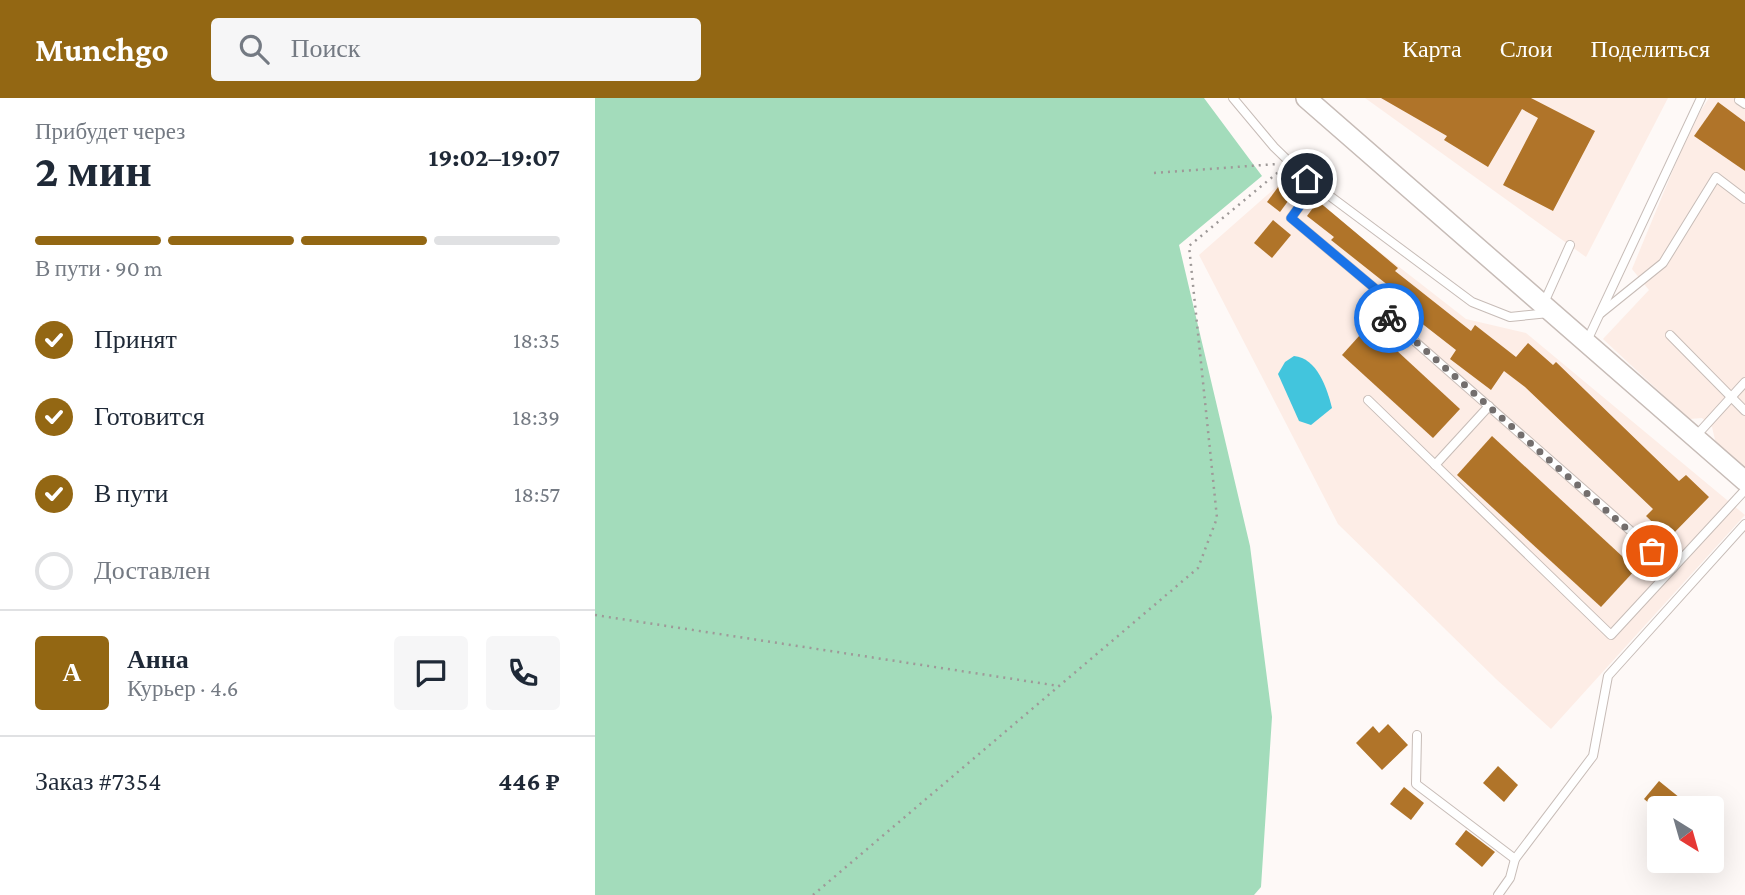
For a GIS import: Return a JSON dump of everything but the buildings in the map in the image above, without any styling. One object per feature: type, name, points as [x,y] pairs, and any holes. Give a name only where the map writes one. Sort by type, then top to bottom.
[{"type":"street","points":[[1306,98],[1745,481]]},
{"type":"lane","points":[[1233,98],[1290,162],[1315,185],[1472,302],[1510,317],[1548,309],[1570,245]]},
{"type":"lane","points":[[1586,342],[1701,98]]},
{"type":"lane","points":[[1599,315],[1663,263],[1716,177],[1745,199]]},
{"type":"lane","points":[[1315,185],[1291,218],[1378,291],[1370,302],[1672,568]]},
{"type":"lane","points":[[1670,335],[1745,411]]},
{"type":"lane","points":[[1695,437],[1745,382]]},
{"type":"lane","points":[[1368,400],[1611,635],[1745,490]]},
{"type":"lane","points":[[1435,465],[1489,407]]},
{"type":"lane","points":[[1498,895],[1510,878],[1515,859],[1593,756],[1608,676],[1745,524]]},
{"type":"lane","points":[[1417,735],[1416,784],[1515,859]]},
{"type":"path","points":[[1154,173],[1290,162]]},
{"type":"path","points":[[813,895],[1198,568],[1217,518],[1189,246],[1290,162]]},
{"type":"path","points":[[595,615],[1059,686]]},
{"type":"shaded area","points":[[1365,98],[1668,98],[1586,257]]},
{"type":"shaded area","points":[[1709,98],[1745,98],[1745,470],[1716,444],[1712,427],[1702,418],[1689,419],[1603,339],[1649,290],[1632,269],[1692,124]]},
{"type":"shaded area","points":[[1282,182],[1344,224],[1466,319],[1526,333],[1745,515],[1551,729],[1496,679],[1338,524],[1199,255]]},
{"type":"green space","points":[[595,98],[1204,98],[1262,176],[1179,245],[1250,546],[1272,717],[1261,887],[1254,895],[595,895]]},
{"type":"water","points":[[1294,356],[1309,362],[1315,368],[1324,383],[1332,408],[1311,425],[1299,421],[1278,374],[1285,362]]},
{"type":"way so far","points":[[1389,318],[1652,551]]},
{"type":"route","points":[[1307,179],[1315,185],[1291,218],[1378,291],[1370,302],[1389,318]]}]
